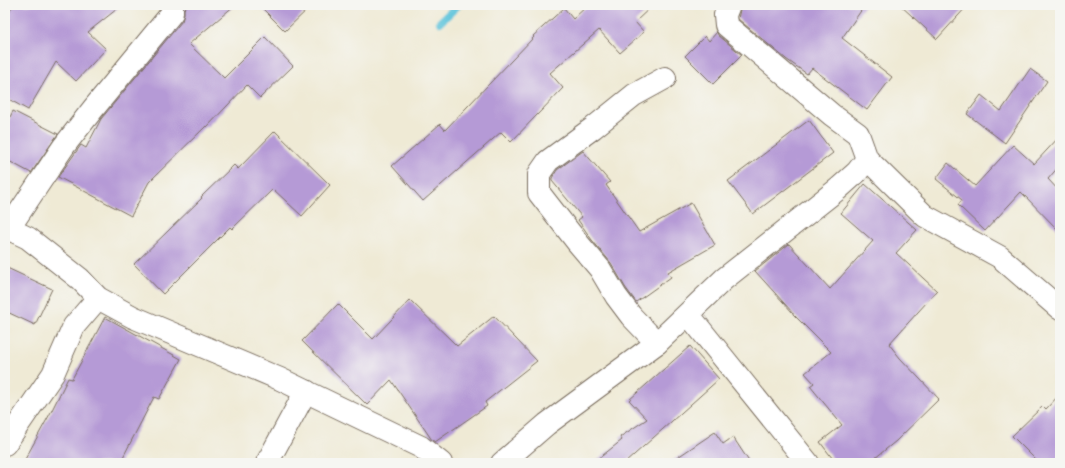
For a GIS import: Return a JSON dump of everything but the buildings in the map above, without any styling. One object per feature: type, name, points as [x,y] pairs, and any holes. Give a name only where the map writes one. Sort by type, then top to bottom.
[{"type":"street","points":[[172,5],[172,13],[64,146],[7,227],[28,238],[80,279],[98,298],[133,317],[306,391],[421,447],[441,463]]},
{"type":"street","points":[[729,5],[725,15],[726,25],[832,115],[858,134],[867,159],[925,216],[1000,258],[1060,309]]},
{"type":"street","points":[[657,343],[631,316],[616,296],[600,270],[578,244],[540,193],[539,174],[548,161],[593,128],[634,95],[665,78]]},
{"type":"street","points":[[502,463],[547,424],[657,343],[724,279],[838,189],[857,172],[867,159]]},
{"type":"street","points":[[5,444],[53,374],[74,326],[98,298]]},
{"type":"street","points":[[688,314],[808,463]]},
{"type":"street","points":[[267,463],[306,391]]},
{"type":"waterway","points":[[440,22],[458,5]]}]
